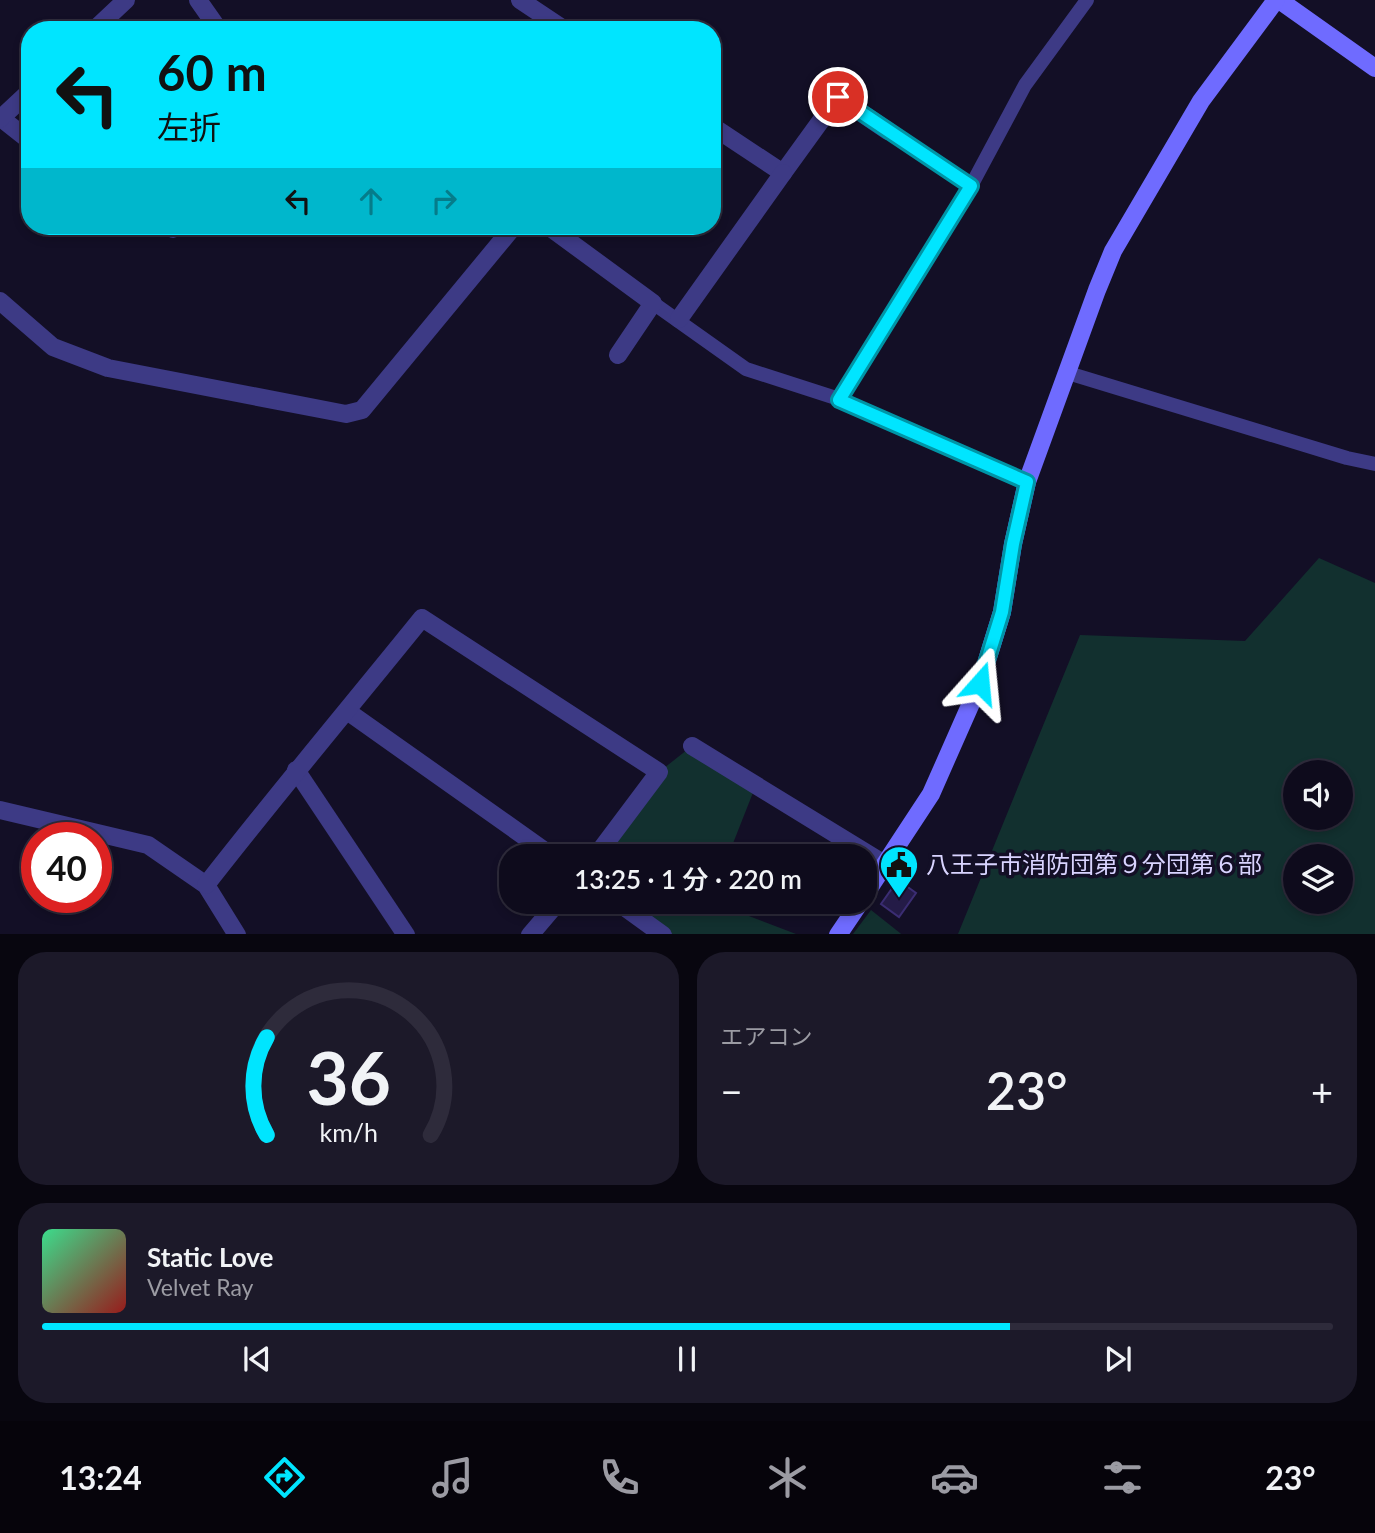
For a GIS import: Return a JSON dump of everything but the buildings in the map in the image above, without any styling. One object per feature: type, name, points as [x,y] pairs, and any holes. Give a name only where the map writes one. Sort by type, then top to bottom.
[{"type":"street","points":[[103,21],[125,0]]},
{"type":"street","points":[[198,0],[213,21]]},
{"type":"street","points":[[520,0],[552,21]]},
{"type":"street","points":[[877,878],[931,794],[980,683],[1002,612],[1027,482],[1097,290],[1119,240],[1201,101],[1277,0],[1375,68]]},
{"type":"street","points":[[679,319],[838,97],[888,131]]},
{"type":"street","points":[[21,100],[1,119],[21,134]]},
{"type":"street","points":[[721,132],[783,173]]},
{"type":"street","points":[[0,301],[53,347],[108,368],[346,414],[362,410],[507,235]]},
{"type":"street","points":[[560,235],[653,303],[618,355]]},
{"type":"street","points":[[206,885],[296,770],[422,618],[659,772],[605,844]]},
{"type":"street","points":[[347,711],[535,844]]},
{"type":"street","points":[[692,746],[886,865]]},
{"type":"street","points":[[296,770],[406,934]]},
{"type":"street","points":[[5,816],[148,845],[206,885],[237,934]]},
{"type":"street","points":[[530,934],[548,914]]},
{"type":"street","points":[[635,914],[663,934]]},
{"type":"street","points":[[838,934],[852,914]]},
{"type":"lane","points":[[839,400],[971,186],[1024,85],[1087,0]]},
{"type":"lane","points":[[888,131],[971,186]]},
{"type":"lane","points":[[653,303],[746,369],[839,400],[1027,482]]},
{"type":"lane","points":[[1068,373],[1347,458],[1375,464]]},
{"type":"green space","points":[[1319,558],[1375,583],[1375,934],[958,934],[1080,635],[1245,641]]},
{"type":"green space","points":[[692,746],[756,785],[733,844],[605,844],[659,772]]},
{"type":"green space","points":[[635,914],[744,914],[796,934],[663,934]]},
{"type":"green space","points":[[868,914],[876,914],[901,934],[853,934]]},
{"type":"place","name":"八王子市消防団第９分団第６部","points":[[899,899]]},
{"type":"route","points":[[838,97],[971,186],[839,400],[1027,482],[1002,612],[980,683]]}]
